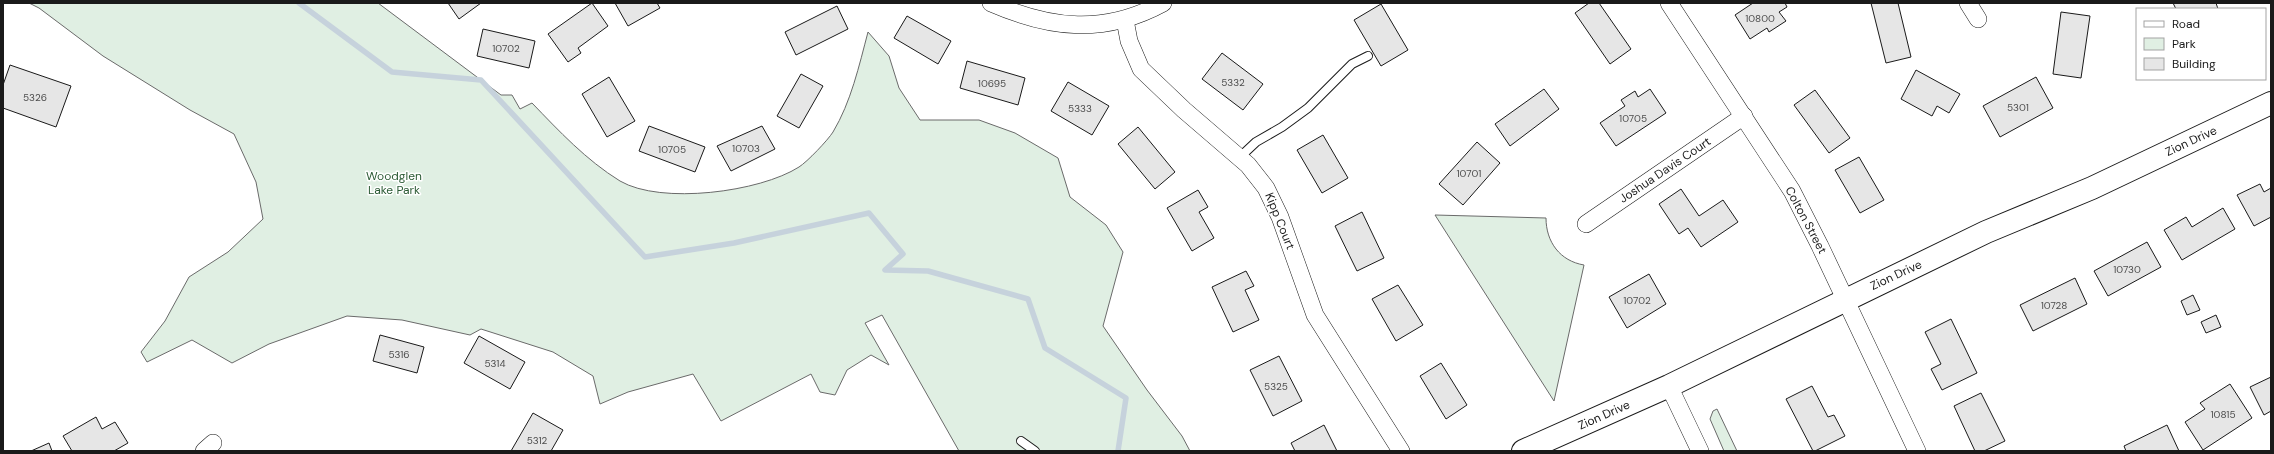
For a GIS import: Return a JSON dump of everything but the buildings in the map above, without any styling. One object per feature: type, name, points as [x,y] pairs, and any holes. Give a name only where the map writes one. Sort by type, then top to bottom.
[{"type":"main road","name":"Zion Drive","points":[[1523,451],[1669,386],[1986,232],[2092,188],[2271,103]]},
{"type":"street","points":[[991,3],[1021,16],[1062,24],[1088,24],[1125,20],[1163,3]]},
{"type":"street","name":"Colton Street","points":[[1669,3],[1792,191],[1846,299],[1917,451]]},
{"type":"street","points":[[1968,3],[1978,19]]},
{"type":"street","name":"Kipp Court","points":[[1125,20],[1129,41],[1141,69],[1239,158],[1266,188],[1277,211],[1315,315],[1400,451]]},
{"type":"street","name":"Joshua Davis Court","points":[[1586,224],[1744,116]]},
{"type":"street","points":[[1669,386],[1700,451]]},
{"type":"lane","points":[[1239,158],[1256,142],[1282,127],[1308,108],[1352,64],[1368,56]]},
{"type":"lane","points":[[1021,441],[1035,451]]},
{"type":"green space","name":"Woodglen Lake Park","points":[[29,3],[378,3],[501,95],[512,95],[520,109],[532,103],[584,154],[620,181],[638,188],[684,194],[736,189],[760,183],[782,176],[807,161],[833,132],[845,108],[854,84],[868,32],[889,56],[899,88],[920,120],[979,120],[1015,133],[1058,158],[1070,197],[1106,225],[1123,252],[1103,326],[1147,390],[1182,436],[1190,451],[959,451],[882,315],[865,323],[889,365],[871,355],[847,370],[835,395],[820,392],[811,374],[721,421],[693,374],[628,392],[600,404],[593,376],[553,352],[481,329],[470,335],[402,320],[347,316],[269,344],[232,363],[192,340],[147,362],[141,352],[165,321],[189,277],[228,252],[263,219],[256,182],[234,134],[190,110],[103,56],[39,8]]},
{"type":"green space","points":[[1435,215],[1546,218],[1549,235],[1556,249],[1561,255],[1575,263],[1584,265],[1554,401]]},
{"type":"green space","points":[[1717,409],[1737,451],[1724,451],[1710,419],[1713,411]]},
{"type":"waterway","points":[[299,3],[392,72],[481,80],[645,257],[734,243],[869,213],[903,254],[885,270],[928,271],[1028,299],[1045,348],[1126,398],[1118,451]]}]
